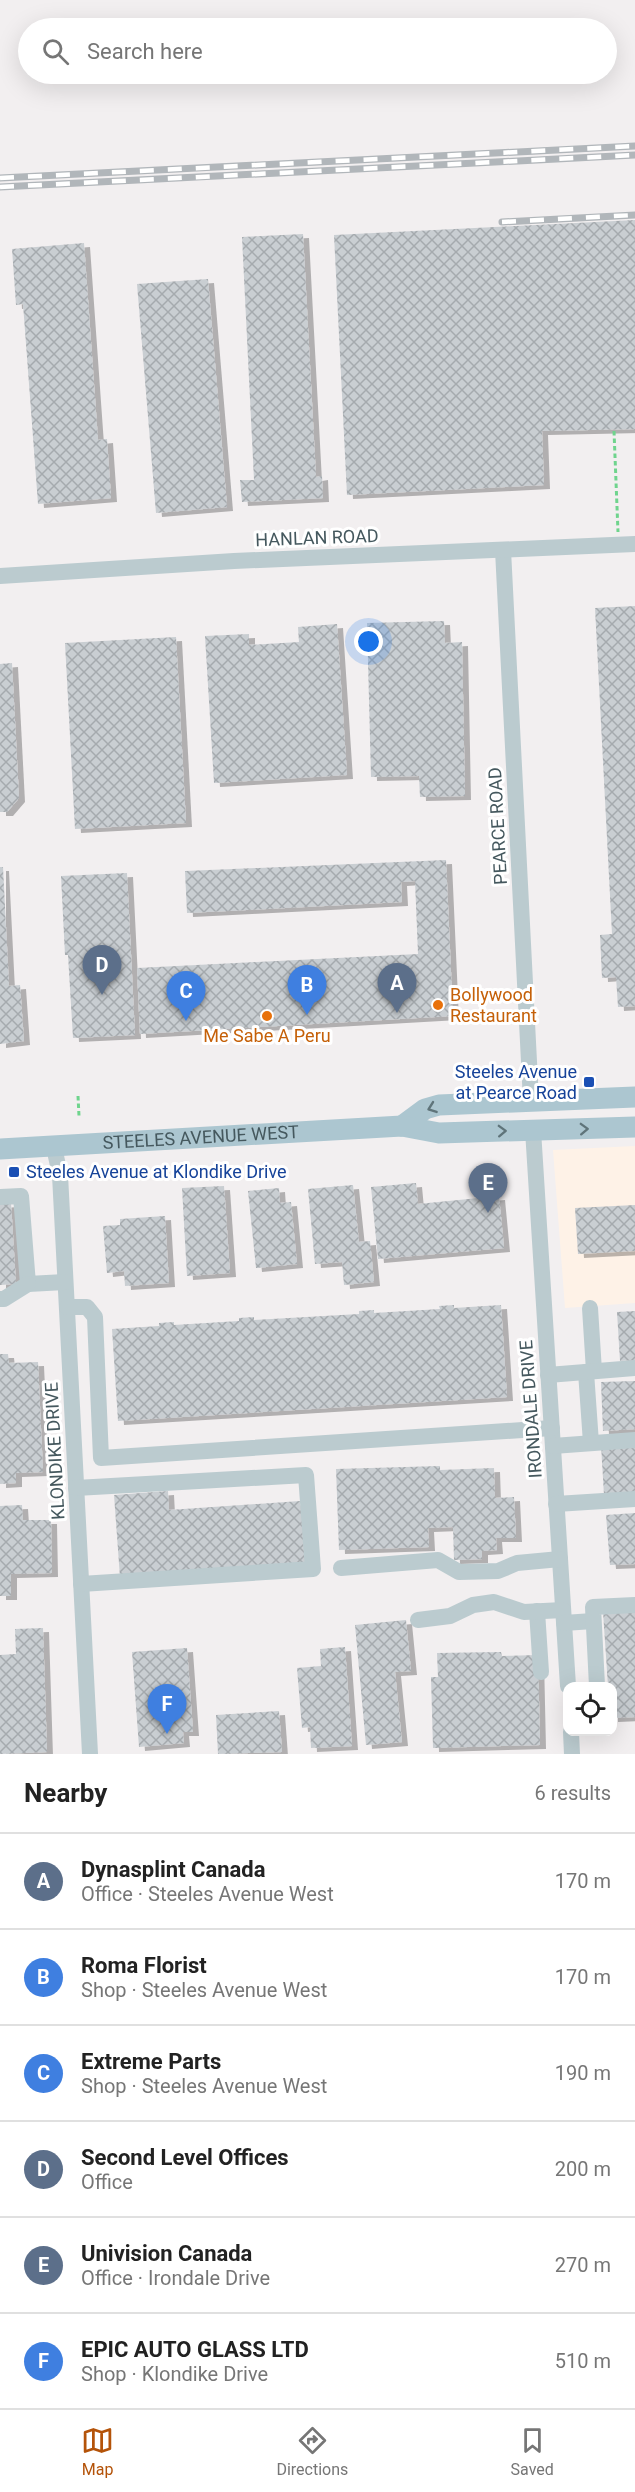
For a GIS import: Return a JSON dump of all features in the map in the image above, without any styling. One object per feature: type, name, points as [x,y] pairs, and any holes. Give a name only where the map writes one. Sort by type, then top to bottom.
[{"type":"main road","points":[[402,1126],[425,1109],[439,1105],[635,1097]]},
{"type":"main road","points":[[531,1101],[533,1130]]},
{"type":"main road","name":"STEELES AVENUE WEST","points":[[0,1149],[402,1126],[439,1133],[635,1127]]},
{"type":"street","name":"HANLAN ROAD","points":[[0,576],[234,561],[627,544]]},
{"type":"street","name":"PEARCE ROAD","points":[[503,550],[531,1101]]},
{"type":"street","name":"IRONDALE DRIVE","points":[[533,1130],[567,1682]]},
{"type":"street","name":"KLONDIKE DRIVE","points":[[54,1147],[60,1175],[90,1754]]},
{"type":"street","points":[[0,1197],[21,1196],[28,1284]]},
{"type":"street","points":[[0,1299],[4,1299],[28,1284],[65,1282]]},
{"type":"street","points":[[67,1307],[87,1307],[94,1313],[101,1458]]},
{"type":"street","points":[[590,1308],[591,1443]]},
{"type":"street","points":[[548,1375],[635,1368]]},
{"type":"street","points":[[75,1460],[552,1428]]},
{"type":"street","points":[[553,1446],[635,1440]]},
{"type":"street","points":[[76,1488],[306,1475],[313,1569],[81,1584]]},
{"type":"street","points":[[556,1504],[635,1499]]},
{"type":"street","points":[[341,1568],[438,1560],[459,1572],[498,1571],[517,1563],[560,1558]]},
{"type":"street","points":[[418,1620],[450,1616],[473,1605],[494,1602],[524,1612],[537,1611],[593,1621]]},
{"type":"street","points":[[567,1682],[597,1681],[593,1607],[635,1605]]},
{"type":"street","points":[[537,1611],[540,1672]]},
{"type":"street","points":[[571,1736],[572,1754]]},
{"type":"path","points":[[614,431],[627,544]]},
{"type":"path","points":[[78,1096],[79,1116]]},
{"type":"shaded area","points":[[635,1146],[635,1303],[565,1308],[553,1150]]},
{"type":"building","points":[[635,220],[635,429],[542,431],[544,485],[347,495],[334,235]]},
{"type":"building","points":[[303,234],[316,477],[322,476],[323,498],[242,502],[240,480],[254,480],[242,237]]},
{"type":"building","points":[[84,243],[98,440],[107,439],[111,498],[38,504],[23,304],[16,305],[12,249]]},
{"type":"building","points":[[208,279],[227,507],[156,513],[137,284]]},
{"type":"building","points":[[635,606],[635,1006],[618,1007],[616,977],[602,978],[600,935],[612,934],[595,608]]},
{"type":"building","points":[[444,621],[445,643],[462,642],[465,796],[420,797],[419,776],[371,777],[367,623]]},
{"type":"building","points":[[337,624],[347,775],[214,783],[205,636],[249,634],[249,645],[299,642],[298,627]]},
{"type":"building","points":[[176,637],[186,823],[75,829],[65,643]]},
{"type":"building","points":[[12,663],[19,798],[7,812],[0,812],[0,664]]},
{"type":"building","points":[[446,860],[453,1016],[140,1034],[137,968],[418,954],[415,881],[401,882],[402,902],[187,913],[185,871]]},
{"type":"building","points":[[0,867],[3,867],[9,986],[20,985],[24,1041],[0,1044]]},
{"type":"building","points":[[127,873],[135,1035],[73,1038],[68,955],[65,955],[61,876]]},
{"type":"building","points":[[416,1183],[418,1204],[499,1196],[504,1248],[378,1259],[371,1187]]},
{"type":"building","points":[[353,1185],[359,1242],[370,1241],[374,1282],[344,1285],[342,1262],[315,1264],[308,1189]]},
{"type":"building","points":[[224,1186],[230,1273],[187,1276],[182,1188]]},
{"type":"building","points":[[279,1188],[280,1203],[291,1202],[297,1264],[256,1268],[248,1191]]},
{"type":"building","points":[[11,1203],[16,1284],[0,1285],[0,1204]]},
{"type":"building","points":[[635,1205],[635,1251],[578,1254],[575,1208]]},
{"type":"building","points":[[165,1216],[169,1283],[125,1286],[124,1271],[107,1273],[103,1226],[120,1225],[120,1219]]},
{"type":"building","points":[[454,1305],[454,1308],[501,1305],[507,1397],[118,1421],[112,1329],[159,1326],[159,1323],[174,1322],[174,1325],[239,1321],[239,1318],[254,1317],[254,1320],[359,1314],[359,1311],[374,1310],[374,1313],[440,1309],[439,1306]]},
{"type":"building","points":[[635,1311],[635,1360],[620,1361],[617,1312]]},
{"type":"building","points":[[0,1354],[8,1354],[9,1363],[38,1362],[43,1472],[16,1473],[16,1483],[0,1484]]},
{"type":"building","points":[[635,1381],[635,1429],[603,1431],[601,1382]]},
{"type":"building","points":[[635,1443],[635,1493],[604,1495],[601,1445]]},
{"type":"building","points":[[440,1466],[440,1470],[494,1468],[495,1498],[514,1497],[516,1538],[496,1538],[497,1550],[482,1551],[482,1559],[454,1560],[453,1527],[428,1528],[429,1547],[339,1550],[336,1469]]},
{"type":"building","points":[[168,1491],[169,1510],[300,1501],[305,1564],[120,1577],[114,1495]]},
{"type":"building","points":[[22,1505],[23,1520],[51,1520],[52,1573],[11,1574],[11,1596],[0,1596],[0,1506]]},
{"type":"building","points":[[635,1513],[635,1564],[610,1565],[606,1515]]},
{"type":"building","points":[[635,1610],[635,1717],[617,1718],[617,1682],[608,1682],[603,1612]]},
{"type":"building","points":[[406,1620],[411,1671],[395,1672],[402,1742],[366,1745],[355,1625]]},
{"type":"building","points":[[43,1628],[47,1752],[0,1754],[0,1655],[16,1654],[15,1629]]},
{"type":"building","points":[[345,1647],[352,1746],[311,1748],[310,1727],[302,1728],[297,1668],[321,1666],[320,1649]]},
{"type":"building","points":[[187,1648],[193,1732],[183,1732],[184,1743],[139,1747],[132,1652]]},
{"type":"building","points":[[501,1652],[502,1656],[538,1655],[540,1745],[433,1748],[431,1677],[438,1677],[437,1653]]},
{"type":"building","points":[[279,1711],[282,1752],[218,1754],[216,1715]]},
{"type":"railway","points":[[0,178],[635,146]]},
{"type":"railway","points":[[0,187],[635,155]]},
{"type":"railway","points":[[502,222],[635,215]]},
{"type":"place","name":"Second Level Offices","points":[[102,995]]},
{"type":"place","name":"Bollywood Restaurant","points":[[438,1005]]},
{"type":"place","name":"Dynasplint Canada","points":[[397,1013]]},
{"type":"place","name":"Roma Florist","points":[[307,1015]]},
{"type":"place","name":"Me Sabe A Peru","points":[[267,1016]]},
{"type":"place","name":"Extreme Parts","points":[[186,1021]]},
{"type":"place","name":"Steeles Avenue at Pearce Road","points":[[589,1082]]},
{"type":"place","name":"Steeles Avenue at Klondike Drive","points":[[14,1172]]},
{"type":"place","name":"Univision Canada","points":[[488,1213]]},
{"type":"place","name":"EPIC AUTO GLASS LTD","points":[[167,1734]]}]
